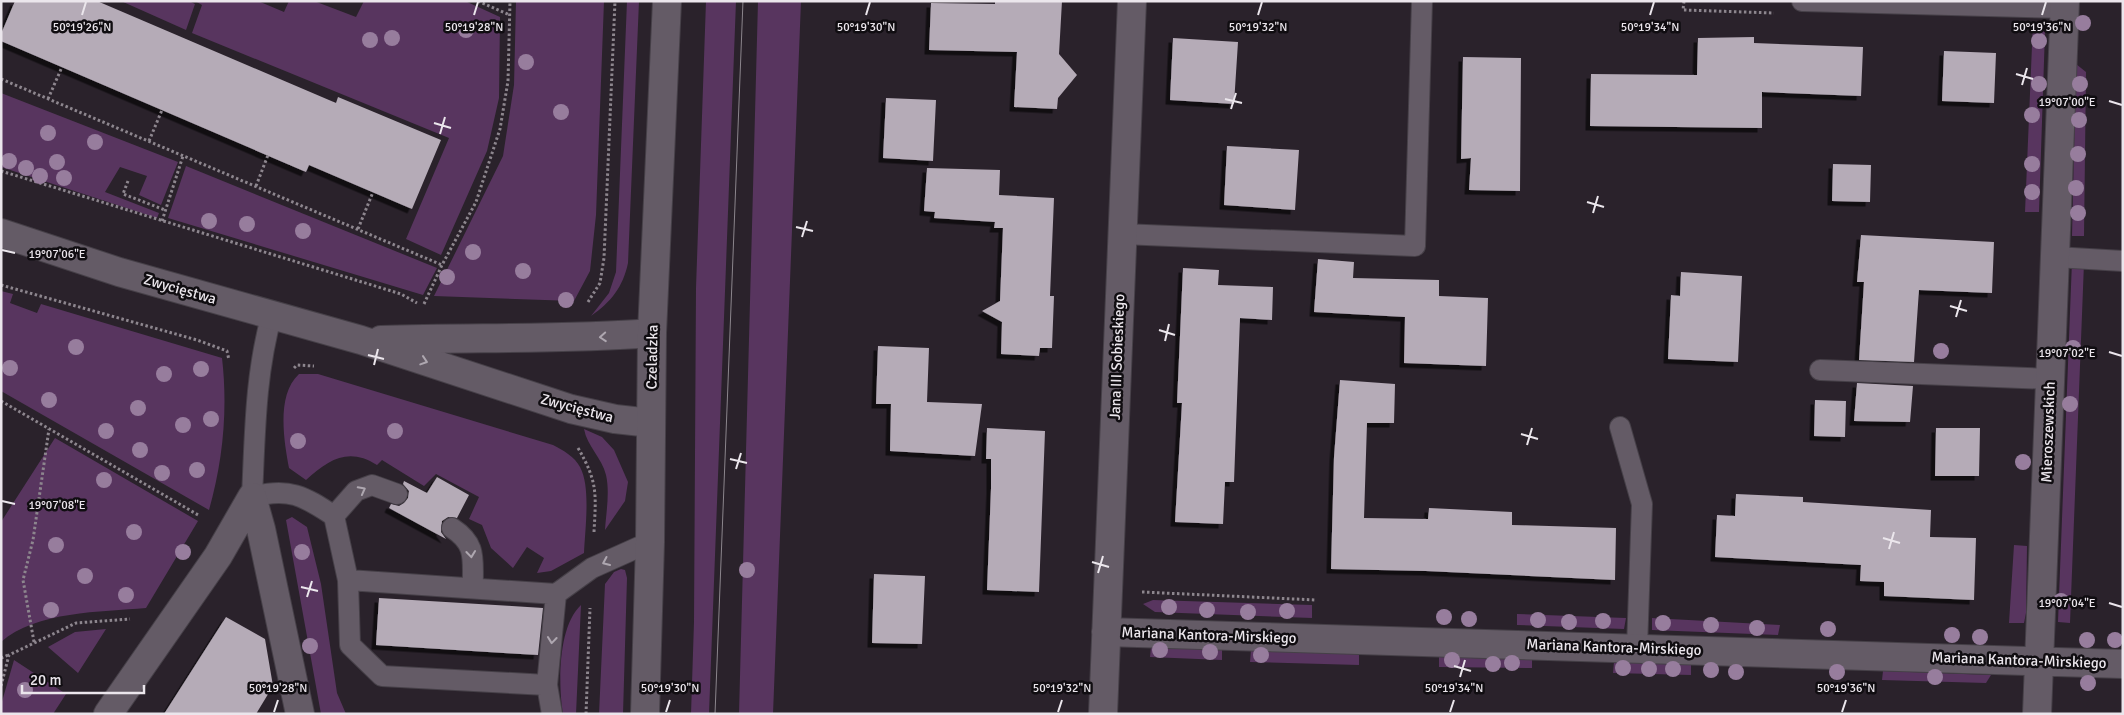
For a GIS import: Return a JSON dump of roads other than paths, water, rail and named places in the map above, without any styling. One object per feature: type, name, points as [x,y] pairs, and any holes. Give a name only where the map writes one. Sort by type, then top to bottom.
[{"type":"street","name":"Czeladzka","points":[[645,714],[650,542],[652,334],[667,1]]},
{"type":"street","name":"Jana III Sobieskiego","points":[[1103,714],[1132,1]]},
{"type":"street","name":"Mieroszewskich","points":[[2037,714],[2065,4]]},
{"type":"street","name":"Zwycięstwa","points":[[1,233],[119,272],[361,340],[571,409],[616,419],[651,423]]},
{"type":"street","name":"Zwycięstwa","points":[[361,340],[498,337],[576,339],[652,334]]},
{"type":"street","points":[[108,714],[218,556],[252,497]]},
{"type":"street","points":[[252,497],[261,529],[300,714]]},
{"type":"street","name":"Mariana Kantora-Mirskiego","points":[[1106,632],[2123,664]]},
{"type":"lane","points":[[1122,234],[1415,246],[1422,1]]},
{"type":"lane","points":[[1802,1],[2065,4]]},
{"type":"lane","points":[[2055,257],[2123,261]]},
{"type":"lane","points":[[272,314],[263,347],[258,384],[252,497],[281,492],[305,497],[334,516],[348,580],[350,645],[382,676],[547,685]]},
{"type":"lane","points":[[1820,370],[2050,379]]},
{"type":"lane","points":[[1620,427],[1642,504],[1637,648]]},
{"type":"lane","points":[[334,516],[356,491],[372,485],[397,494]]},
{"type":"lane","points":[[452,528],[464,536],[472,547],[473,588]]},
{"type":"lane","points":[[348,580],[556,594],[592,568],[650,542]]},
{"type":"lane","points":[[552,714],[547,685],[556,594]]},
{"type":"tram line","points":[[715,714],[743,1]]}]
